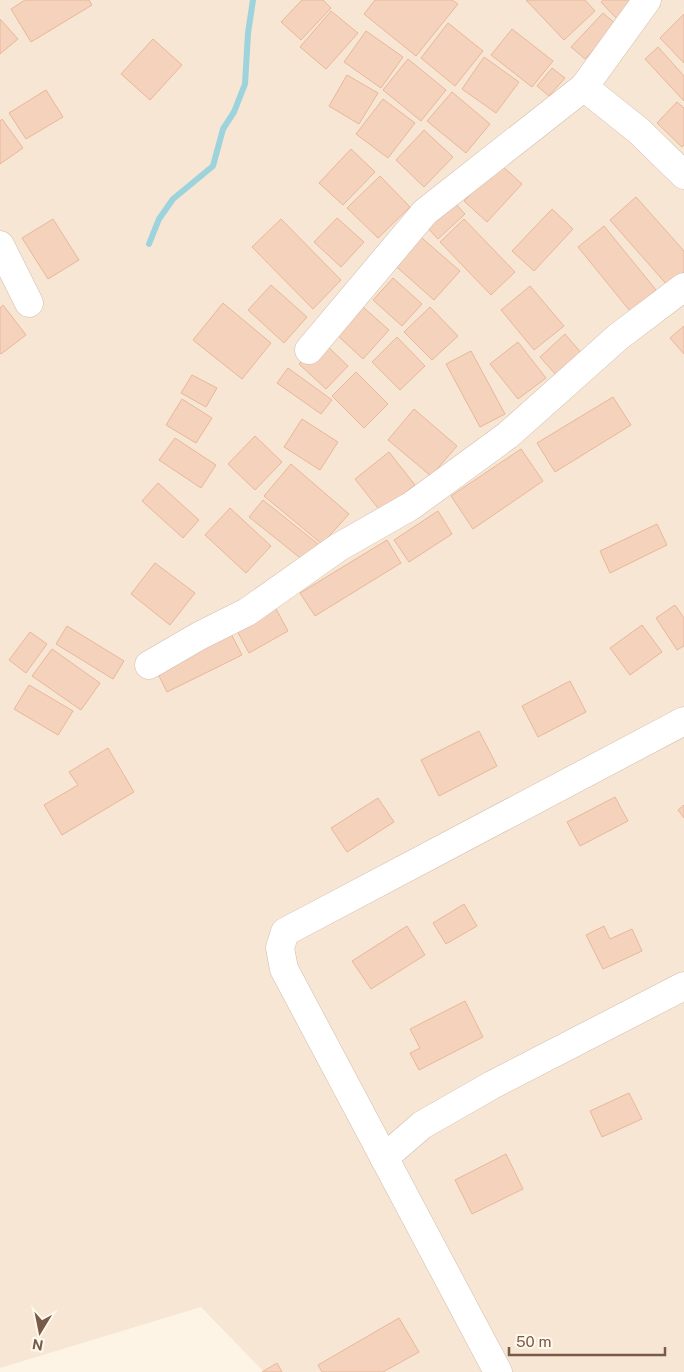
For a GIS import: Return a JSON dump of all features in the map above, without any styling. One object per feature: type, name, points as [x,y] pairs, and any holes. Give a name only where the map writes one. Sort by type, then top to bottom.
[{"type":"street","points":[[309,350],[425,212],[584,87],[647,0]]},
{"type":"street","points":[[584,87],[638,131],[684,175]]},
{"type":"street","points":[[0,245],[29,303]]},
{"type":"street","points":[[148,665],[246,612],[338,547],[411,506],[508,435],[618,337],[684,286]]},
{"type":"street","points":[[498,1372],[284,969],[280,948],[285,932],[684,721]]},
{"type":"street","points":[[384,1158],[422,1125],[484,1089],[684,986]]},
{"type":"shaded area","points":[[0,0],[684,0],[684,1372],[264,1372],[201,1307],[0,1368]]},
{"type":"building","points":[[25,0],[89,0],[92,5],[31,42],[11,9]]},
{"type":"building","points":[[302,0],[323,0],[331,8],[301,40],[281,22]]},
{"type":"building","points":[[375,0],[452,0],[458,4],[416,56],[364,14]]},
{"type":"building","points":[[526,0],[585,0],[595,11],[564,40]]},
{"type":"building","points":[[603,0],[636,0],[617,19],[601,2]]},
{"type":"building","points":[[331,11],[358,33],[326,69],[300,47]]},
{"type":"building","points":[[603,13],[617,25],[585,59],[571,47]]},
{"type":"building","points":[[684,14],[684,63],[660,38]]},
{"type":"building","points":[[0,19],[18,39],[0,54]]},
{"type":"building","points":[[448,23],[483,51],[455,86],[421,58]]},
{"type":"building","points":[[512,29],[553,61],[532,87],[491,55]]},
{"type":"building","points":[[366,31],[403,57],[381,88],[344,62]]},
{"type":"building","points":[[153,39],[182,65],[150,100],[121,74]]},
{"type":"building","points":[[658,47],[684,76],[684,101],[645,59]]},
{"type":"building","points":[[484,57],[519,82],[496,113],[462,89]]},
{"type":"building","points":[[408,59],[446,90],[421,121],[383,90]]},
{"type":"building","points":[[552,68],[565,78],[549,96],[537,86]]},
{"type":"building","points":[[347,75],[378,93],[359,124],[329,106]]},
{"type":"building","points":[[46,90],[63,117],[26,139],[9,113]]},
{"type":"building","points":[[452,92],[490,124],[466,153],[427,121]]},
{"type":"building","points":[[383,99],[415,123],[388,158],[356,134]]},
{"type":"building","points":[[677,102],[684,108],[684,145],[682,147],[657,123]]},
{"type":"building","points":[[2,119],[23,148],[0,164],[0,121]]},
{"type":"building","points":[[424,130],[453,157],[424,187],[396,160]]},
{"type":"building","points":[[351,149],[375,172],[343,205],[319,183]]},
{"type":"building","points":[[500,164],[522,184],[487,222],[464,201]]},
{"type":"building","points":[[380,176],[410,207],[378,238],[347,208]]},
{"type":"building","points":[[636,197],[684,251],[684,272],[668,286],[610,220]]},
{"type":"building","points":[[452,200],[465,214],[438,239],[425,225]]},
{"type":"building","points":[[552,209],[573,229],[534,271],[512,251]]},
{"type":"building","points":[[337,218],[364,242],[341,267],[314,242]]},
{"type":"building","points":[[53,219],[79,260],[48,279],[22,238]]},
{"type":"building","points":[[281,219],[341,280],[313,309],[252,247]]},
{"type":"building","points":[[464,219],[515,272],[491,295],[440,242]]},
{"type":"building","points":[[604,226],[656,290],[630,311],[578,247]]},
{"type":"building","points":[[415,232],[460,271],[434,300],[390,261]]},
{"type":"building","points":[[393,278],[422,304],[402,326],[373,300]]},
{"type":"building","points":[[271,285],[307,317],[284,343],[248,310]]},
{"type":"building","points":[[530,286],[564,326],[534,350],[501,310]]},
{"type":"building","points":[[223,303],[271,343],[242,379],[193,340]]},
{"type":"building","points":[[3,305],[26,335],[1,354],[0,308]]},
{"type":"building","points":[[363,307],[389,330],[363,359],[337,335]]},
{"type":"building","points":[[430,307],[458,336],[432,360],[404,332]]},
{"type":"building","points":[[684,326],[684,354],[670,338]]},
{"type":"building","points":[[565,334],[583,355],[558,377],[540,357]]},
{"type":"building","points":[[397,337],[425,366],[400,390],[372,362]]},
{"type":"building","points":[[322,341],[348,366],[326,389],[299,364]]},
{"type":"building","points":[[518,342],[546,378],[518,399],[490,364]]},
{"type":"building","points":[[471,351],[505,414],[480,427],[446,364]]},
{"type":"building","points":[[288,368],[332,400],[321,414],[277,383]]},
{"type":"building","points":[[356,372],[388,404],[364,428],[332,396]]},
{"type":"building","points":[[192,375],[217,388],[206,407],[181,393]]},
{"type":"building","points":[[613,397],[631,425],[555,472],[537,443]]},
{"type":"building","points":[[182,399],[212,418],[196,443],[166,425]]},
{"type":"building","points":[[414,409],[457,446],[431,476],[388,440]]},
{"type":"building","points":[[302,419],[338,442],[320,470],[284,447]]},
{"type":"building","points":[[255,436],[282,462],[255,490],[228,464]]},
{"type":"building","points":[[175,438],[216,465],[201,488],[159,460]]},
{"type":"building","points":[[521,449],[543,481],[473,529],[451,496]]},
{"type":"building","points":[[389,452],[415,485],[381,512],[355,479]]},
{"type":"building","points":[[291,464],[349,514],[322,544],[264,496]]},
{"type":"building","points":[[158,483],[199,520],[183,538],[142,501]]},
{"type":"building","points":[[263,500],[323,548],[309,565],[249,517]]},
{"type":"building","points":[[230,508],[271,546],[246,573],[205,535]]},
{"type":"building","points":[[438,511],[452,534],[409,562],[394,540]]},
{"type":"building","points":[[657,524],[667,545],[610,573],[600,551]]},
{"type":"building","points":[[387,540],[401,563],[315,616],[300,593]]},
{"type":"building","points":[[155,563],[195,593],[170,625],[131,594]]},
{"type":"building","points":[[675,605],[684,618],[684,646],[677,650],[656,618]]},
{"type":"building","points":[[275,607],[288,631],[249,653],[236,629]]},
{"type":"building","points":[[642,625],[662,652],[630,675],[610,648]]},
{"type":"building","points":[[67,626],[124,661],[113,679],[56,644]]},
{"type":"building","points":[[227,626],[242,655],[167,692],[153,664]]},
{"type":"building","points":[[30,632],[47,644],[26,673],[9,660]]},
{"type":"building","points":[[52,649],[100,683],[81,710],[32,676]]},
{"type":"building","points":[[570,681],[586,712],[538,737],[522,706]]},
{"type":"building","points":[[29,685],[73,711],[58,735],[14,709]]},
{"type":"building","points":[[479,731],[497,766],[439,796],[421,760]]},
{"type":"building","points":[[108,748],[134,792],[62,835],[44,805],[78,785],[69,772]]},
{"type":"building","points":[[615,797],[628,821],[580,846],[567,822]]},
{"type":"building","points":[[378,798],[394,822],[347,852],[331,828]]},
{"type":"building","points":[[684,805],[684,818],[678,810]]},
{"type":"building","points":[[464,904],[477,926],[446,944],[433,923]]},
{"type":"building","points":[[407,926],[425,955],[371,989],[352,961]]},
{"type":"building","points":[[604,926],[610,939],[632,929],[642,951],[603,969],[586,935]]},
{"type":"building","points":[[465,1001],[483,1037],[419,1070],[410,1053],[420,1048],[410,1029]]},
{"type":"building","points":[[629,1093],[642,1119],[602,1137],[590,1111]]},
{"type":"building","points":[[506,1154],[523,1189],[472,1214],[455,1180]]},
{"type":"building","points":[[399,1318],[419,1352],[383,1372],[322,1372],[318,1365]]},
{"type":"building","points":[[277,1363],[282,1372],[262,1372]]},
{"type":"waterway","points":[[149,244],[159,219],[173,199],[213,166],[223,129],[234,112],[245,84],[248,33],[253,0]]}]
